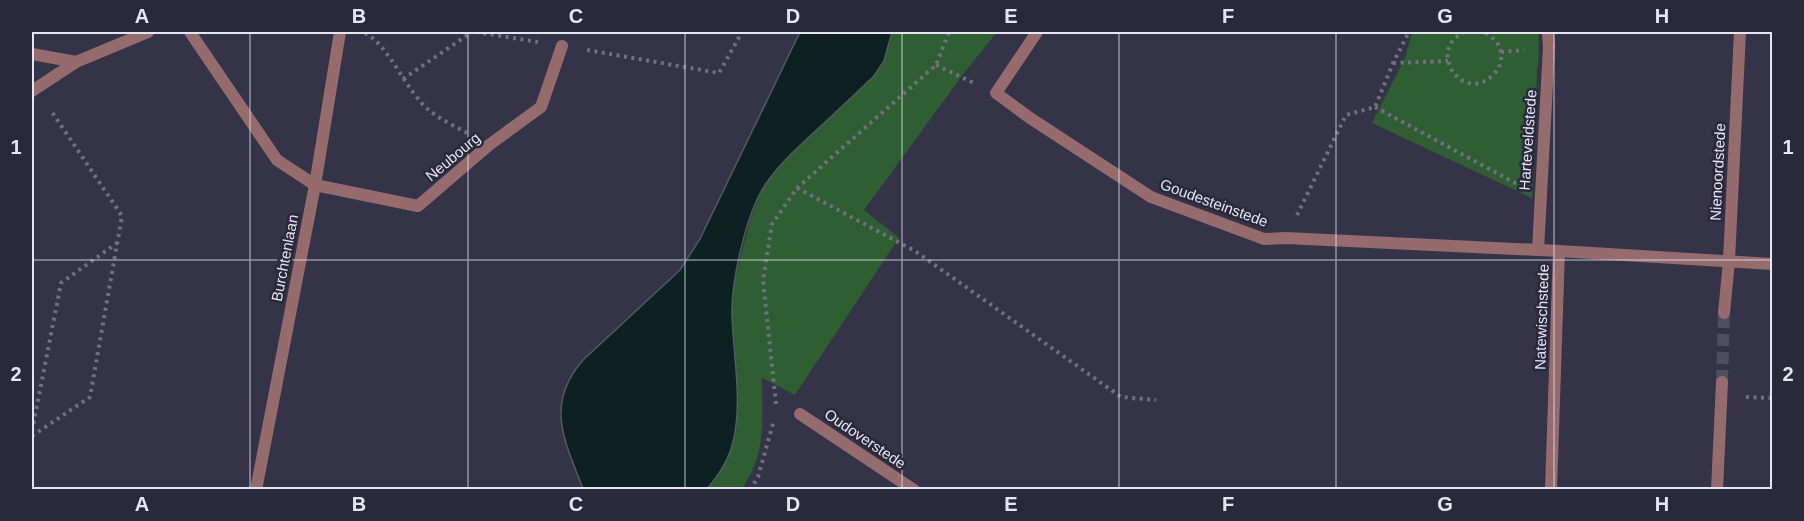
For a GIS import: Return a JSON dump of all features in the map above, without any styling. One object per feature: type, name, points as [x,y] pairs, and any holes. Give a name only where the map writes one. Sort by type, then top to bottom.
[{"type":"street","points":[[34,90],[76,62],[148,32]]},
{"type":"street","points":[[190,32],[277,160],[315,185]]},
{"type":"street","name":"Burchtenlaan","points":[[256,489],[315,185],[340,32]]},
{"type":"street","points":[[996,93],[1036,32]]},
{"type":"street","name":"Harteveldstede","points":[[1538,250],[1548,32]]},
{"type":"street","name":"Nienoordstede","points":[[1724,313],[1729,261],[1740,32]]},
{"type":"street","name":"Neubourg","points":[[315,185],[418,206],[489,145],[541,106],[562,46]]},
{"type":"street","points":[[32,54],[76,62]]},
{"type":"street","name":"Goudesteinstede","points":[[996,93],[1030,118],[1151,196],[1264,239],[1286,238],[1559,251]]},
{"type":"street","name":"Natewischstede","points":[[1551,489],[1559,251],[1773,264]]},
{"type":"street","points":[[1717,489],[1722,382]]},
{"type":"street","name":"Oudoverstede","points":[[800,414],[914,489]]},
{"type":"path","points":[[361,32],[374,38],[429,111],[489,145]]},
{"type":"path","points":[[403,79],[474,32],[719,73],[742,32]]},
{"type":"path","points":[[750,489],[758,477],[777,409],[763,280],[772,224],[797,188],[936,65],[949,32]]},
{"type":"path","points":[[1375,107],[1409,32]]},
{"type":"path","points":[[1465,32],[1458,35],[1451,43],[1448,61],[1451,70],[1467,82],[1481,82],[1489,78],[1497,71],[1501,62],[1501,52],[1497,42],[1484,32]]},
{"type":"path","points":[[1393,63],[1448,61]]},
{"type":"path","points":[[936,65],[996,93]]},
{"type":"path","points":[[32,436],[90,397],[122,216],[34,90]]},
{"type":"path","points":[[1286,238],[1346,115],[1375,107],[1540,196]]},
{"type":"path","points":[[797,188],[915,251],[1121,397],[1156,400]]},
{"type":"path","points":[[32,431],[61,283],[117,243]]},
{"type":"green space","points":[[892,32],[997,32],[964,73],[864,210],[899,238],[795,395],[762,378],[762,422],[759,449],[756,462],[742,489],[707,490],[720,473],[734,283],[750,221],[761,191],[781,163],[884,61]]},
{"type":"green space","points":[[1412,32],[1539,32],[1532,198],[1372,123],[1405,58]]},
{"type":"shaded area","points":[[800,32],[892,32],[884,61],[874,76],[778,168],[762,190],[750,216],[732,301],[737,410],[733,442],[726,461],[707,489],[583,489],[570,455],[562,423],[561,408],[564,392],[571,376],[583,360],[680,270],[700,239]]},
{"type":"tunnel","points":[[1722,382],[1724,313]]}]
